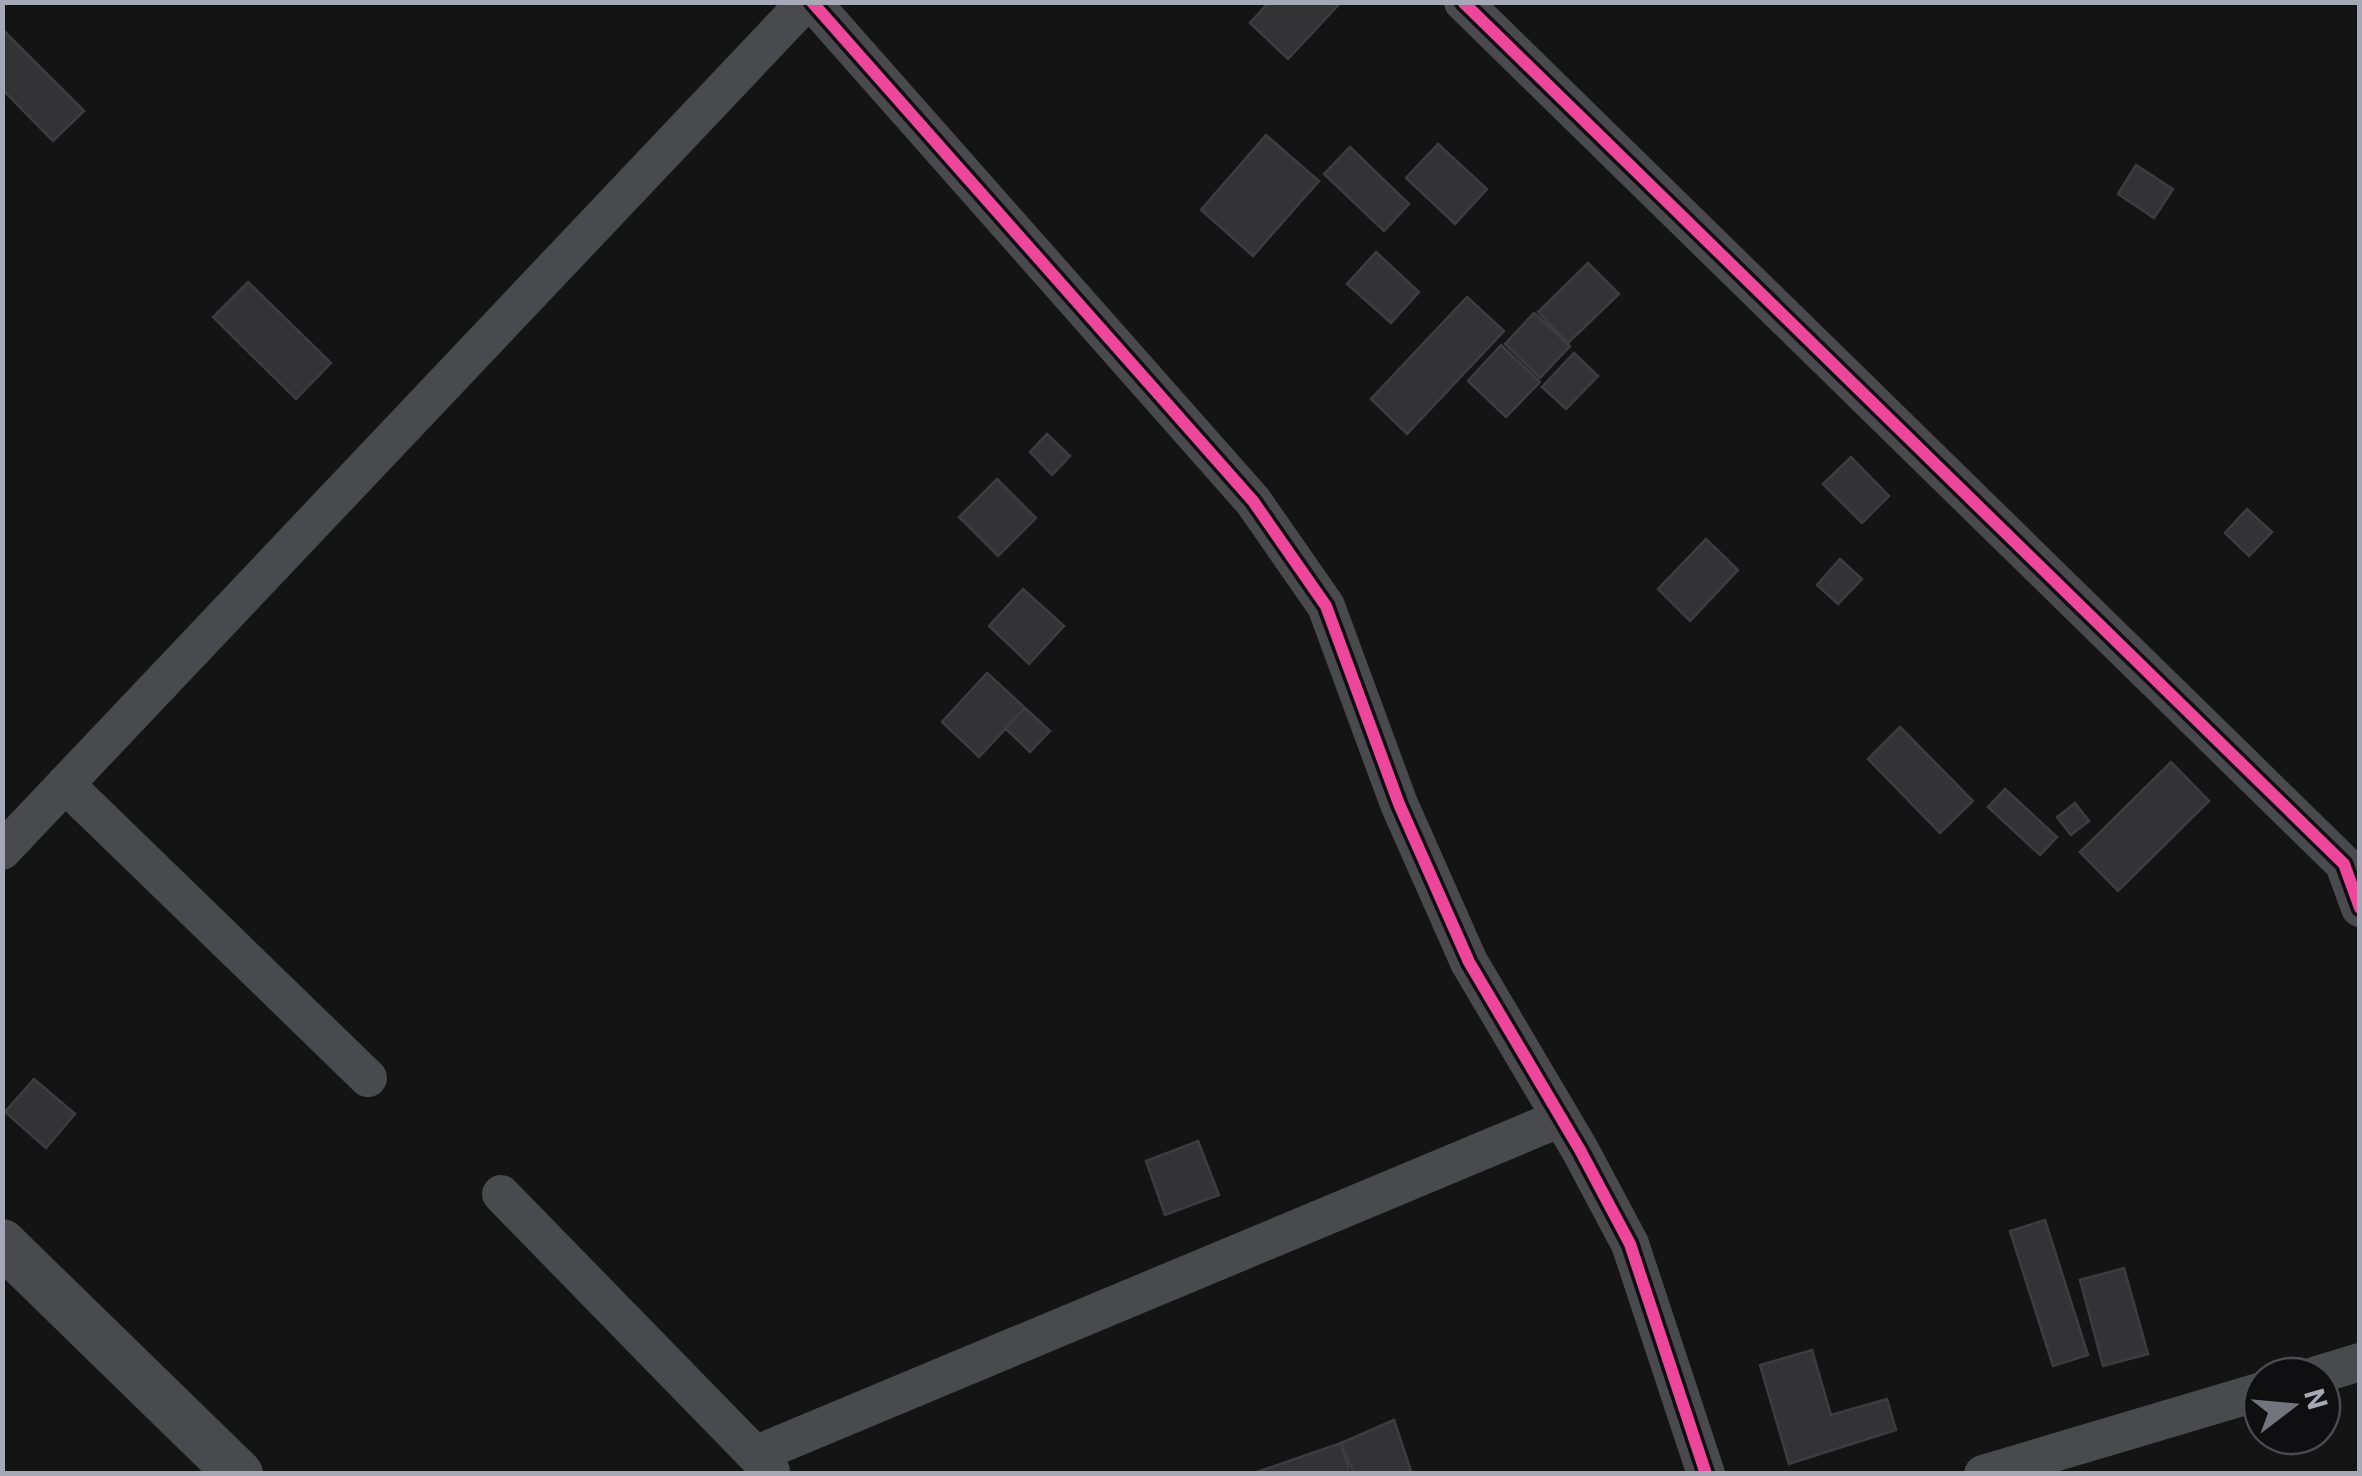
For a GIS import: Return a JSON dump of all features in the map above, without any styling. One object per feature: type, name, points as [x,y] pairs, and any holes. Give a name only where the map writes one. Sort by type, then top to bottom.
[{"type":"street","points":[[2,851],[809,2],[1252,500],[1326,606],[1399,804],[1469,962],[1630,1244],[1706,1474]]},
{"type":"street","points":[[1463,2],[2344,864],[2360,908]]},
{"type":"street","points":[[66,784],[368,1078]]},
{"type":"street","points":[[501,1194],[765,1464],[1560,1118]]},
{"type":"street","points":[[2,1242],[239,1474]]},
{"type":"street","points":[[1984,1474],[2242,1397]]},
{"type":"building","points":[[1269,2],[1341,2],[1288,59],[1250,23]]},
{"type":"building","points":[[2,29],[84,111],[53,141],[2,89]]},
{"type":"building","points":[[1266,135],[1319,181],[1253,256],[1201,210]]},
{"type":"building","points":[[1438,144],[1487,189],[1455,224],[1406,178]]},
{"type":"building","points":[[1350,147],[1409,204],[1384,231],[1324,174]]},
{"type":"building","points":[[2136,165],[2173,189],[2154,218],[2118,194]]},
{"type":"building","points":[[1376,252],[1419,292],[1391,323],[1347,284]]},
{"type":"building","points":[[1588,263],[1619,294],[1568,343],[1538,312]]},
{"type":"building","points":[[248,282],[331,363],[296,399],[213,317]]},
{"type":"building","points":[[1467,297],[1504,331],[1407,434],[1371,399]]},
{"type":"building","points":[[1534,313],[1570,346],[1540,378],[1505,344]]},
{"type":"building","points":[[1501,345],[1540,382],[1506,417],[1468,381]]},
{"type":"building","points":[[1574,353],[1598,376],[1566,409],[1542,387]]},
{"type":"building","points":[[1047,434],[1070,456],[1052,475],[1030,452]]},
{"type":"building","points":[[1851,457],[1889,496],[1862,523],[1823,484]]},
{"type":"building","points":[[997,479],[1036,518],[998,556],[959,517]]},
{"type":"building","points":[[2247,509],[2272,532],[2249,556],[2225,533]]},
{"type":"building","points":[[1706,539],[1738,570],[1690,621],[1658,589]]},
{"type":"building","points":[[1840,559],[1862,579],[1838,604],[1817,585]]},
{"type":"building","points":[[1023,589],[1064,626],[1029,664],[989,626]]},
{"type":"building","points":[[987,673],[1025,708],[979,757],[942,722]]},
{"type":"building","points":[[1025,708],[1050,731],[1030,752],[1005,728]]},
{"type":"building","points":[[1900,727],[1973,801],[1940,833],[1868,759]]},
{"type":"building","points":[[2171,762],[2209,801],[2118,891],[2080,852]]},
{"type":"building","points":[[2005,789],[2057,837],[2040,855],[1988,807]]},
{"type":"building","points":[[2075,803],[2089,821],[2071,835],[2057,817]]},
{"type":"building","points":[[34,1079],[75,1114],[46,1148],[5,1112]]},
{"type":"building","points":[[1198,1141],[1219,1195],[1165,1215],[1146,1161]]},
{"type":"building","points":[[2045,1220],[2088,1355],[2053,1366],[2010,1231]]},
{"type":"building","points":[[2124,1268],[2148,1354],[2103,1366],[2080,1280]]},
{"type":"building","points":[[1812,1350],[1831,1415],[1887,1399],[1896,1430],[1789,1464],[1760,1365]]},
{"type":"building","points":[[1394,1420],[1412,1474],[1354,1474],[1341,1443]]},
{"type":"building","points":[[1341,1443],[1350,1474],[1251,1474]]},
{"type":"cycle path","points":[[812,2],[1253,501],[1326,606],[1399,804],[1469,962],[1580,1150],[1630,1244],[1706,1474]]},
{"type":"cycle path","points":[[1463,2],[2344,864],[2360,908]]}]
